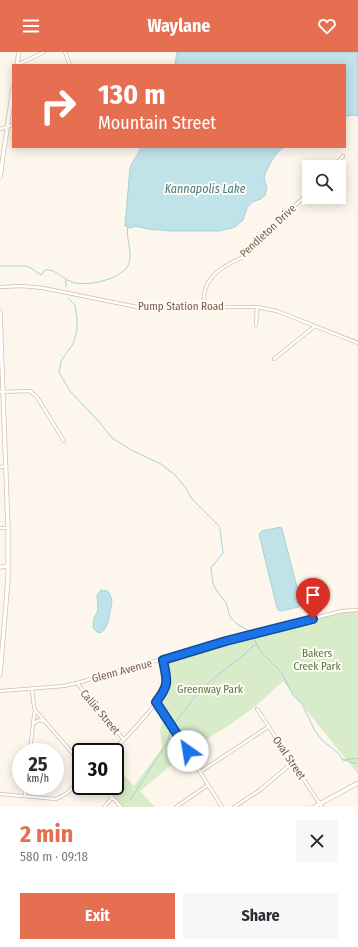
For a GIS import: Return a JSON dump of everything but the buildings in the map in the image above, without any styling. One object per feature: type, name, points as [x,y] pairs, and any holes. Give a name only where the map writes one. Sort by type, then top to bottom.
[{"type":"main road","points":[[17,64],[19,52]]},
{"type":"main road","points":[[0,177],[12,94]]},
{"type":"main road","points":[[0,312],[2,433],[6,466],[8,528],[8,566],[5,622],[0,675]]},
{"type":"main road","points":[[0,567],[8,566]]},
{"type":"main road","points":[[314,807],[321,805],[358,783]]},
{"type":"street","points":[[19,64],[44,52]]},
{"type":"street","points":[[65,52],[70,64]]},
{"type":"street","points":[[0,129],[12,125]]},
{"type":"street","points":[[339,160],[343,156]]},
{"type":"street","name":"Pendleton Drive","points":[[205,306],[204,291],[209,280],[218,270],[243,258],[302,199]]},
{"type":"street","name":"Pump Station Road","points":[[0,287],[21,286],[43,288],[137,307],[257,307],[277,311],[358,343]]},
{"type":"street","points":[[256,325],[257,307]]},
{"type":"street","points":[[274,359],[316,326]]},
{"type":"street","points":[[1,392],[30,391],[37,397],[64,441]]},
{"type":"street","points":[[0,467],[6,466]]},
{"type":"street","points":[[0,528],[8,528]]},
{"type":"street","name":"Glenn Avenue","points":[[0,692],[64,686],[163,660],[226,641],[342,611],[358,610]]},
{"type":"street","points":[[0,622],[5,622]]},
{"type":"street","points":[[121,743],[166,688],[167,682],[163,660]]},
{"type":"street","name":"Callie Street","points":[[77,683],[124,740]]},
{"type":"street","points":[[31,743],[35,710],[32,689]]},
{"type":"street","points":[[156,702],[222,807]]},
{"type":"street","name":"Oval Street","points":[[257,709],[321,805]]},
{"type":"street","points":[[35,710],[72,753]]},
{"type":"street","points":[[33,724],[39,720],[44,721]]},
{"type":"street","points":[[200,772],[268,727]]},
{"type":"street","points":[[234,807],[260,790],[292,763]]},
{"type":"street","points":[[176,807],[208,786]]},
{"type":"street","points":[[0,794],[56,799],[66,794],[72,788]]},
{"type":"street","points":[[110,795],[121,807]]},
{"type":"street","points":[[104,807],[112,798]]},
{"type":"green space","points":[[358,610],[358,774],[283,681],[257,705],[228,726],[188,751],[140,791],[155,807],[121,807],[110,795],[124,795],[124,775],[134,786],[162,748],[160,730],[165,715],[156,702],[163,691],[166,682],[163,660],[226,641],[342,611]]},
{"type":"water","points":[[177,52],[358,52],[358,116],[346,116],[346,64],[175,64]]},
{"type":"water","name":"Kannapolis Lake","points":[[141,148],[283,148],[274,157],[266,171],[264,178],[267,189],[265,195],[261,199],[252,202],[247,208],[243,220],[235,227],[220,231],[172,231],[148,229],[135,226],[131,228],[125,226],[130,168],[132,162],[139,153]]},
{"type":"water","points":[[281,527],[301,606],[281,611],[278,610],[276,604],[259,534],[262,531]]},
{"type":"water","points":[[101,590],[107,591],[110,594],[112,602],[108,622],[105,629],[100,633],[93,628],[94,618],[98,610],[97,595]]},
{"type":"waterway","points":[[0,266],[26,266],[41,275],[45,270],[49,270],[71,282],[81,284],[105,280],[126,269],[129,263],[130,254],[127,235],[128,226]]},
{"type":"waterway","points":[[66,280],[66,287]]},
{"type":"waterway","points":[[68,298],[75,305],[77,330],[73,344],[61,361],[59,372],[70,391],[112,438],[133,451],[161,464],[175,475],[186,488],[192,499],[220,527]]},
{"type":"waterway","points":[[220,529],[223,553],[211,568],[213,584],[226,603],[230,617],[237,624],[251,632]]},
{"type":"waterway","points":[[255,639],[261,652],[281,672],[293,695],[302,704],[315,731],[322,740],[338,753],[343,760],[358,764]]},
{"type":"waterway","points":[[174,723],[196,695],[255,644]]},
{"type":"waterway","points":[[130,800],[165,746],[169,738],[170,728]]},
{"type":"waterway","points":[[343,760],[358,758]]},
{"type":"route","points":[[188,751],[156,702],[166,688],[167,682],[163,660],[226,641],[313,619]]},
{"type":"park label","name":"Bakers Creek Park","points":[[317,659]]},
{"type":"park label","name":"Greenway Park","points":[[210,689]]}]
